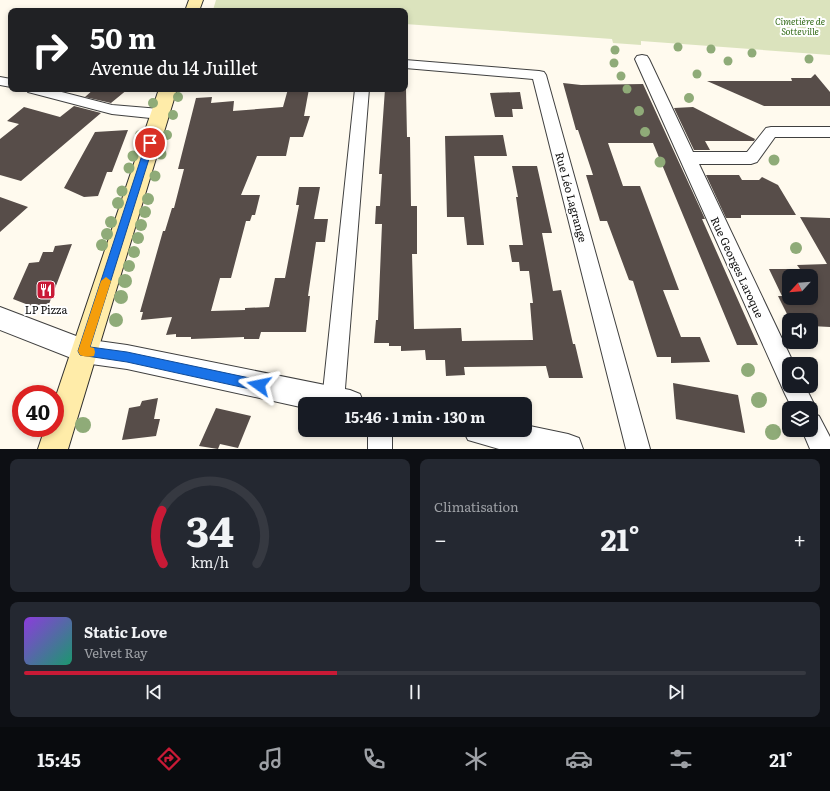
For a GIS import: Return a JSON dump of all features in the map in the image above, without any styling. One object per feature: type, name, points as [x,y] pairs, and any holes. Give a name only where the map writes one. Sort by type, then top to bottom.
[{"type":"main road","points":[[53,449],[167,92]]},
{"type":"street","name":"Rue Georges Laroque","points":[[642,59],[782,362]]},
{"type":"street","name":"Rue Léo Lagrange","points":[[408,64],[539,75],[638,449]]},
{"type":"street","points":[[45,92],[129,113],[140,115],[160,114]]},
{"type":"street","points":[[341,397],[362,92]]},
{"type":"street","points":[[688,158],[751,158],[771,132],[830,132]]},
{"type":"street","points":[[0,318],[84,351],[127,357],[317,397]]},
{"type":"street","points":[[380,437],[380,449]]},
{"type":"street","points":[[511,437],[568,449]]},
{"type":"street","points":[[817,437],[822,449]]},
{"type":"green space","name":"Cimetière de Sotteville","points":[[216,0],[830,0],[830,55],[641,41],[641,45],[613,43],[612,39],[408,24],[408,8],[214,8]]},
{"type":"building","points":[[815,74],[830,92],[830,106],[764,106],[707,81],[792,81],[791,78],[811,78]]},
{"type":"building","points":[[563,83],[581,85],[643,84],[705,219],[702,219],[758,345],[737,345],[653,143],[608,143],[623,186],[640,186],[679,290],[663,290],[681,337],[700,337],[710,362],[671,363],[671,357],[657,357],[633,281],[629,280],[607,221],[600,221],[586,175],[593,175],[578,130],[576,130]]},
{"type":"building","points":[[91,92],[124,92],[111,103],[85,97]]},
{"type":"building","points":[[287,92],[308,92],[304,116],[310,116],[303,137],[290,137],[286,156],[257,156],[241,195],[260,195],[255,215],[252,215],[250,221],[246,221],[231,278],[220,278],[211,311],[245,310],[245,308],[269,307],[275,278],[285,278],[299,205],[296,205],[299,187],[320,187],[314,219],[328,219],[325,242],[316,242],[308,296],[310,296],[306,332],[261,332],[259,339],[244,339],[244,337],[191,339],[191,337],[176,337],[176,334],[166,335],[172,317],[141,320],[143,312],[140,312],[163,231],[165,231],[172,208],[174,208],[184,169],[178,169],[196,98],[212,97],[211,103],[234,101],[233,111],[283,107]]},
{"type":"building","points":[[385,92],[406,92],[407,137],[410,137],[411,206],[417,206],[417,254],[412,254],[414,329],[461,328],[462,341],[533,340],[530,303],[533,303],[529,271],[520,271],[519,262],[512,262],[509,245],[523,245],[516,197],[518,197],[512,166],[537,166],[552,233],[542,233],[553,291],[561,290],[573,344],[575,344],[583,378],[549,378],[546,366],[464,367],[465,375],[446,376],[445,360],[426,360],[425,350],[401,351],[401,346],[389,346],[389,343],[374,343],[376,320],[378,320],[382,224],[375,224],[376,206],[380,206],[382,174],[379,174]]},
{"type":"building","points":[[520,92],[523,109],[512,109],[513,117],[495,117],[490,93]]},
{"type":"building","points":[[74,106],[101,113],[21,181],[0,175],[0,139],[19,124],[7,121],[24,107],[60,117]]},
{"type":"building","points":[[693,107],[755,139],[754,141],[705,141],[710,150],[694,150],[674,108]]},
{"type":"building","points":[[128,130],[112,172],[107,172],[98,196],[84,197],[64,188],[95,132]]},
{"type":"building","points":[[503,135],[507,156],[474,156],[484,245],[467,245],[464,217],[447,217],[445,136]]},
{"type":"building","points":[[706,175],[739,175],[742,180],[759,180],[762,177],[778,185],[796,215],[741,215],[741,218],[726,218]]},
{"type":"building","points":[[0,197],[28,207],[0,232]]},
{"type":"building","points":[[800,217],[830,218],[830,327],[818,326],[818,313],[786,313],[782,305],[818,305],[818,269],[800,269],[797,265],[827,264]]},
{"type":"building","points":[[72,244],[49,304],[31,306],[13,299],[29,263],[39,262],[43,252],[53,252],[55,246]]},
{"type":"building","points":[[769,269],[782,269],[782,296]]},
{"type":"building","points":[[778,296],[782,296],[782,304]]},
{"type":"building","points":[[673,383],[738,395],[745,433],[676,419]]},
{"type":"building","points":[[158,398],[154,419],[160,419],[156,436],[122,440],[129,408],[140,406],[142,401]]},
{"type":"building","points":[[216,408],[251,416],[238,448],[220,444],[218,449],[199,446]]},
{"type":"slow traffic","points":[[90,352],[84,351],[106,281]]},
{"type":"place","name":"LP Pizza","points":[[46,290]]},
{"type":"route","points":[[150,143],[84,351],[127,357],[259,385]]}]
